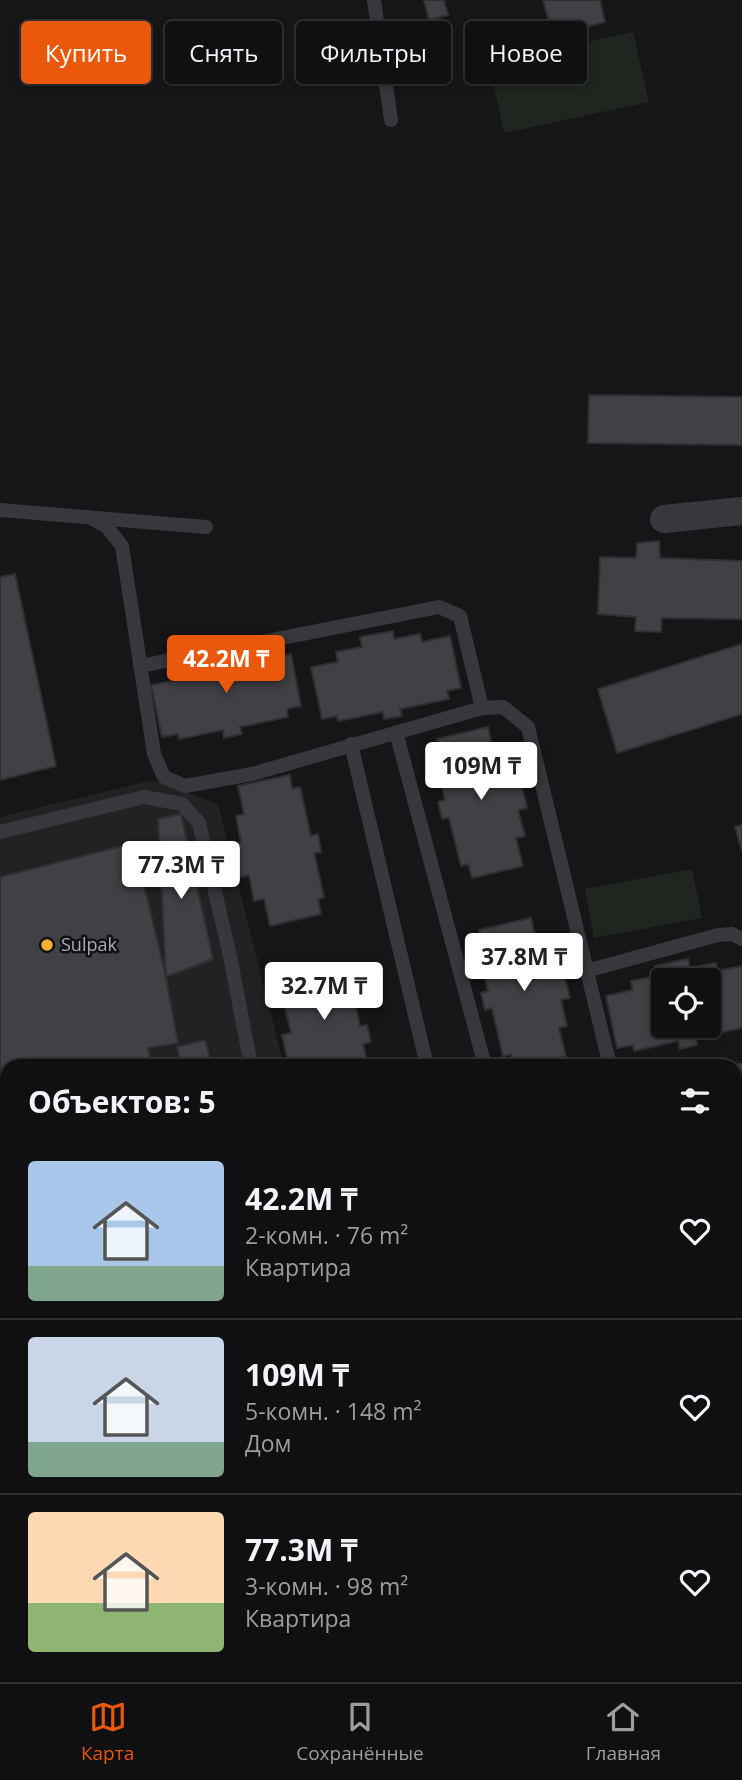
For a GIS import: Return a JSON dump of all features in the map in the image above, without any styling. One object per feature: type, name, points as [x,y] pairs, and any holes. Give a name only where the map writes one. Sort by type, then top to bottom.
[{"type":"street","points":[[664,519],[742,511]]},
{"type":"lane","points":[[374,0],[391,120]]},
{"type":"lane","points":[[0,510],[206,527]]},
{"type":"lane","points":[[89,517],[106,526],[122,546],[154,754],[164,777],[185,786],[252,774],[482,708],[503,707],[528,727],[608,1059]]},
{"type":"lane","points":[[140,666],[439,607],[460,616],[482,708]]},
{"type":"lane","points":[[396,732],[483,1059]]},
{"type":"lane","points":[[351,744],[425,1059]]},
{"type":"lane","points":[[0,832],[144,797],[182,804],[199,823],[230,956],[250,1059]]},
{"type":"lane","points":[[586,971],[718,934],[733,934],[742,939]]},
{"type":"shaded area","points":[[633,32],[649,102],[504,133],[494,84],[587,84],[587,42]]},
{"type":"shaded area","points":[[153,780],[218,804],[282,1059],[0,1059],[0,817]]},
{"type":"shaded area","points":[[692,869],[702,918],[594,938],[585,889]]},
{"type":"building","points":[[424,0],[444,0],[448,15],[429,20]]},
{"type":"building","points":[[543,0],[600,0],[605,22],[587,27],[587,21],[549,21]]},
{"type":"building","points":[[589,395],[742,397],[742,445],[588,443]]},
{"type":"building","points":[[659,541],[660,558],[742,561],[742,619],[662,618],[661,632],[635,631],[636,617],[598,614],[600,557],[636,558],[637,543]]},
{"type":"building","points":[[15,574],[56,766],[0,780],[0,577]]},
{"type":"building","points":[[393,631],[394,639],[420,634],[422,642],[450,636],[461,688],[447,691],[449,699],[400,709],[402,716],[384,719],[383,712],[338,721],[337,716],[322,719],[311,667],[338,662],[336,652],[362,647],[360,637]]},
{"type":"building","points":[[742,644],[742,714],[617,753],[598,689]]},
{"type":"building","points":[[233,649],[235,658],[261,652],[262,660],[291,654],[301,706],[287,709],[288,717],[240,727],[242,734],[224,738],[223,730],[179,739],[178,734],[162,737],[151,685],[177,680],[176,670],[201,665],[200,656]]},
{"type":"building","points":[[488,727],[494,753],[504,751],[510,777],[519,774],[527,808],[518,810],[525,836],[516,838],[523,866],[472,878],[468,864],[461,866],[449,818],[442,819],[438,802],[445,800],[435,756],[440,755],[437,739]]},
{"type":"building","points":[[290,775],[292,789],[300,787],[311,836],[318,834],[321,852],[314,853],[324,897],[318,899],[321,914],[270,926],[264,899],[254,901],[249,875],[240,877],[233,844],[241,842],[236,816],[244,814],[238,786]]},
{"type":"building","points":[[181,814],[213,959],[166,977],[158,819]]},
{"type":"building","points":[[742,825],[742,851],[735,827]]},
{"type":"building","points":[[134,843],[166,977],[178,1043],[148,1048],[150,1059],[0,1059],[0,877]]},
{"type":"building","points":[[531,918],[537,944],[546,942],[553,967],[562,965],[570,998],[561,1000],[567,1026],[559,1028],[566,1056],[554,1059],[512,1059],[511,1054],[503,1057],[492,1008],[485,1010],[481,993],[488,991],[477,947],[483,945],[479,930]]},
{"type":"building","points":[[688,959],[690,968],[655,968]]},
{"type":"building","points":[[716,963],[717,968],[690,968]]},
{"type":"building","points":[[339,966],[342,980],[350,978],[360,1026],[367,1025],[371,1042],[363,1044],[366,1059],[287,1059],[282,1035],[291,1033],[285,1007],[293,1005],[287,977]]},
{"type":"building","points":[[742,966],[742,1028],[721,1033],[721,970]]},
{"type":"building","points":[[651,977],[651,1038],[696,1038],[697,1045],[680,1049],[678,1041],[634,1051],[633,1045],[617,1048],[606,996],[633,990],[631,981]]},
{"type":"building","points":[[205,1040],[210,1059],[180,1059],[177,1047]]},
{"type":"place","name":"Sulpak","points":[[47,945]]}]
